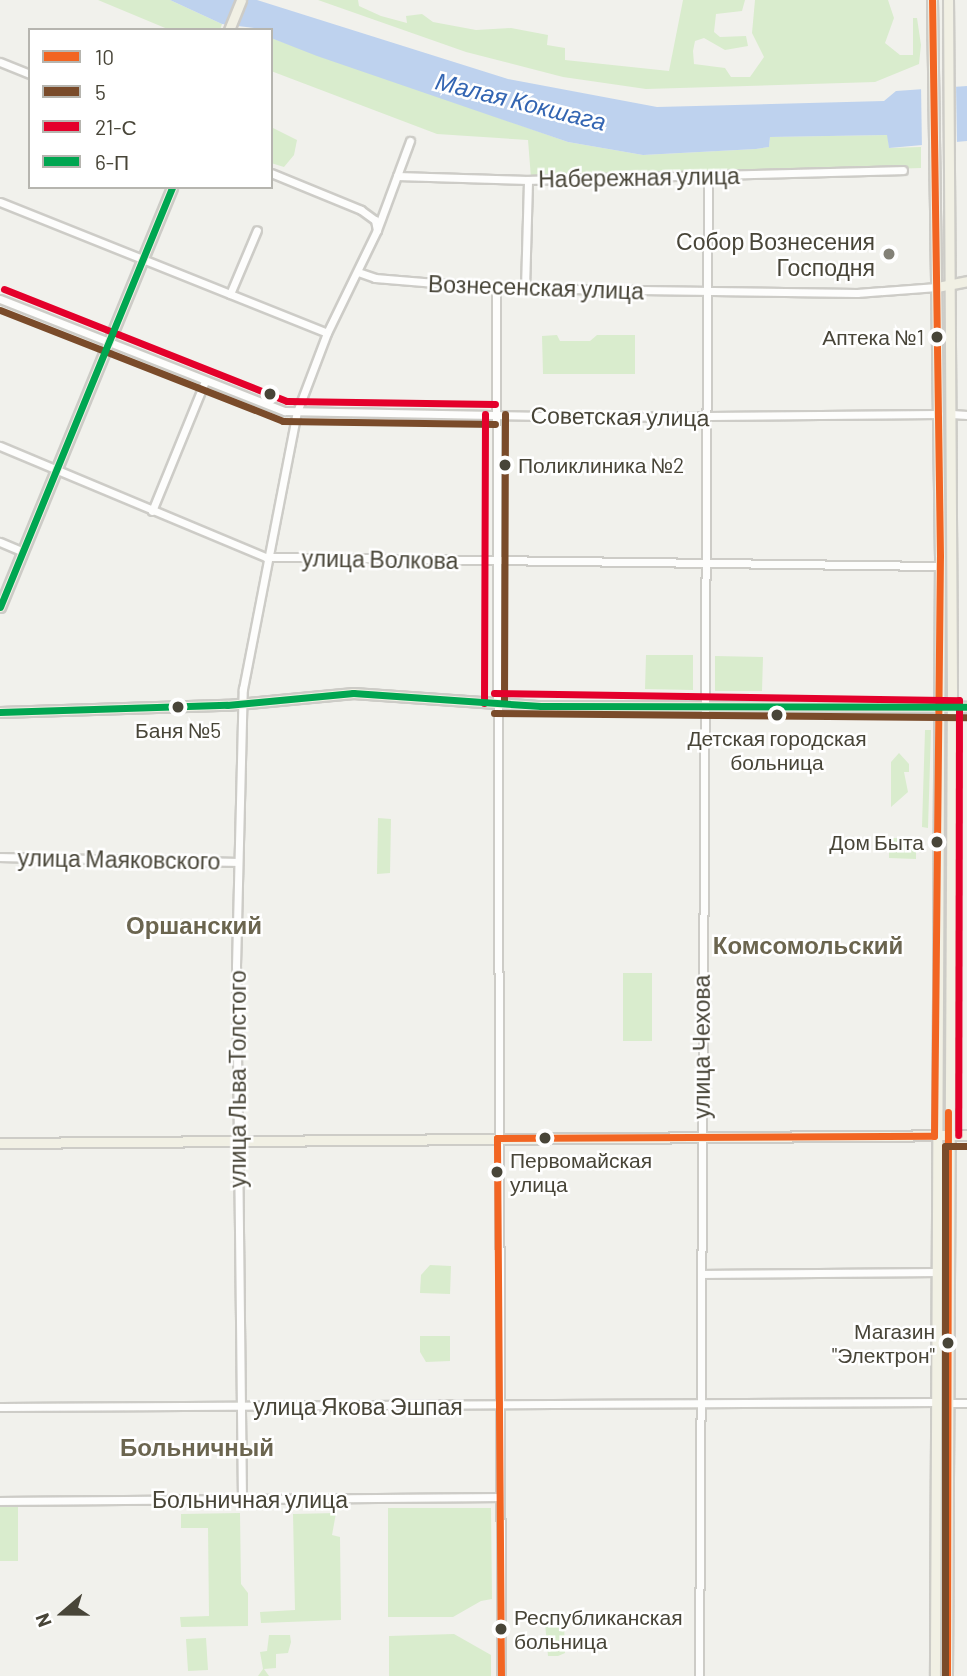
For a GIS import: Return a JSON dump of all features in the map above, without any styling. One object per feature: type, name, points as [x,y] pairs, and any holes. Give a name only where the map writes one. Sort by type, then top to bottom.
[{"type":"main road","points":[[230,28],[242,0]]},
{"type":"main road","points":[[932,0],[939,414],[952,707],[947,1676]]},
{"type":"main road","points":[[935,1676],[934,1136],[938,707],[952,414],[948,0]]},
{"type":"main road","points":[[0,607],[171,189]]},
{"type":"main road","name":"Вознесенская улица","points":[[937,287],[967,281]]},
{"type":"main road","name":"Советская улица","points":[[939,414],[952,414]]},
{"type":"main road","points":[[0,712],[241,703],[353,693],[494,703],[967,707]]},
{"type":"main road","points":[[0,1143],[967,1135]]},
{"type":"main road","name":"улица Якова Эшпая","points":[[936,1402],[950,1403]]},
{"type":"street","points":[[0,62],[28,73]]},
{"type":"street","name":"улица Льва Толстого","points":[[242,1499],[237,1140],[237,862],[241,703],[266,557],[297,412],[327,333],[377,230],[410,141]]},
{"type":"street","name":"Набережная улица","points":[[397,176],[528,180],[903,170]]},
{"type":"street","points":[[273,174],[361,210],[375,220],[377,230]]},
{"type":"street","name":"улица Чехова","points":[[699,1676],[701,1136],[708,563],[708,176]]},
{"type":"street","points":[[525,289],[528,180]]},
{"type":"street","points":[[0,202],[143,262],[327,333]]},
{"type":"street","points":[[230,294],[257,230]]},
{"type":"street","name":"Вознесенская улица","points":[[358,272],[375,278],[525,289],[858,293],[937,287]]},
{"type":"street","points":[[496,288],[497,560],[494,703],[501,1676]]},
{"type":"street","name":"Советская улица","points":[[0,299],[271,408],[297,412],[708,416],[939,414]]},
{"type":"street","points":[[152,511],[205,381]]},
{"type":"street","name":"Советская улица","points":[[952,414],[967,415]]},
{"type":"street","name":"улица Волкова","points":[[0,446],[266,557],[945,566]]},
{"type":"street","points":[[0,542],[23,552]]},
{"type":"street","name":"улица Маяковского","points":[[0,857],[237,862]]},
{"type":"street","points":[[701,1274],[936,1272]]},
{"type":"street","name":"улица Якова Эшпая","points":[[0,1407],[936,1402]]},
{"type":"street","name":"улица Якова Эшпая","points":[[950,1403],[967,1403]]},
{"type":"street","name":"Больничная улица","points":[[0,1501],[500,1497]]},
{"type":"green space","points":[[98,0],[170,0],[222,24],[221,28],[165,28]]},
{"type":"green space","points":[[318,0],[358,0],[359,6],[407,23],[406,16],[422,14],[433,22],[476,30],[511,28],[548,35],[547,45],[565,48],[565,60],[669,71],[683,0],[745,0],[742,11],[716,14],[714,32],[720,37],[746,36],[748,46],[725,50],[704,38],[695,41],[693,51],[694,64],[725,68],[731,77],[750,77],[764,57],[752,33],[755,0],[888,0],[894,18],[885,43],[900,55],[913,55],[913,18],[917,18],[921,45],[919,64],[875,82],[646,89],[563,77],[466,52]]},
{"type":"green space","points":[[273,39],[568,142],[643,155],[756,149],[769,147],[770,137],[888,135],[889,148],[921,147],[921,168],[710,175],[710,170],[693,170],[693,175],[531,178],[528,140],[437,134],[273,72]]},
{"type":"green space","points":[[273,128],[297,140],[294,155],[284,167],[273,164]]},
{"type":"green space","points":[[557,335],[560,341],[590,341],[597,335],[635,335],[635,374],[543,374],[542,336]]},
{"type":"green space","points":[[646,655],[693,655],[693,690],[645,689]]},
{"type":"green space","points":[[715,656],[763,657],[762,691],[715,691]]},
{"type":"green space","points":[[925,730],[931,730],[928,828],[922,827]]},
{"type":"green space","points":[[945,730],[942,1111],[939,1111]]},
{"type":"green space","points":[[899,753],[909,764],[909,772],[904,772],[908,792],[891,807],[891,762]]},
{"type":"green space","points":[[378,818],[391,819],[390,873],[377,874]]},
{"type":"green space","points":[[889,838],[916,838],[916,859],[889,858]]},
{"type":"green space","points":[[623,973],[652,973],[652,1041],[623,1041]]},
{"type":"green space","points":[[430,1265],[451,1266],[450,1294],[420,1293],[421,1275]]},
{"type":"green space","points":[[420,1336],[450,1336],[450,1361],[426,1362],[420,1352]]},
{"type":"green space","points":[[0,1504],[18,1504],[18,1561],[0,1561]]},
{"type":"green space","points":[[388,1508],[491,1508],[492,1599],[481,1601],[453,1617],[388,1617]]},
{"type":"green space","points":[[240,1513],[241,1584],[248,1593],[248,1626],[181,1627],[180,1617],[209,1616],[208,1528],[181,1528],[181,1514]]},
{"type":"green space","points":[[336,1513],[332,1535],[340,1537],[341,1620],[261,1623],[260,1612],[295,1610],[293,1514]]},
{"type":"green space","points":[[551,1617],[564,1622],[565,1653],[558,1656],[548,1656],[545,1623]]},
{"type":"green space","points":[[454,1634],[491,1655],[491,1676],[389,1676],[389,1636]]},
{"type":"green space","points":[[269,1635],[290,1635],[291,1642],[288,1653],[276,1654],[276,1668],[264,1669],[269,1676],[258,1676],[263,1669],[260,1652],[267,1651]]},
{"type":"green space","points":[[206,1638],[208,1670],[188,1671],[186,1639]]},
{"type":"water","name":"Малая Кокшага","points":[[170,0],[257,0],[508,79],[657,107],[884,101],[896,91],[967,86],[967,141],[889,148],[887,135],[770,137],[769,147],[756,149],[643,155],[568,142],[317,56],[273,39],[273,28],[222,24]]},
{"type":"pier","points":[[956,83],[957,146],[922,151],[921,84]]},
{"type":"transit line","name":"10","points":[[501,1676],[497,1138],[934,1136],[940,556],[932,0]]},
{"type":"transit line","name":"6-П","points":[[0,607],[171,189]]},
{"type":"transit line","name":"21-С","points":[[4,289],[287,401],[495,404]]},
{"type":"transit line","name":"5","points":[[0,310],[283,421],[495,424]]},
{"type":"transit line","name":"21-С","points":[[484,703],[485,414]]},
{"type":"transit line","name":"5","points":[[504,703],[505,414]]},
{"type":"transit line","name":"6-П","points":[[0,712],[227,705],[353,693],[541,706],[967,707]]},
{"type":"transit line","name":"21-С","points":[[494,693],[959,700],[958,1135]]},
{"type":"transit line","name":"5","points":[[494,713],[967,717]]},
{"type":"transit line","name":"10","points":[[947,1676],[948,1112]]},
{"type":"transit line","name":"5","points":[[945,1676],[945,1146],[967,1146]]},
{"type":"place","name":"Собор Вознесения Господня","points":[[889,254]]},
{"type":"place","name":"Аптека №1","points":[[937,337]]},
{"type":"place","name":"Поликлиника №2","points":[[505,465]]},
{"type":"place","name":"Баня №5","points":[[178,707]]},
{"type":"place","name":"Детская городская больница","points":[[777,715]]},
{"type":"place","name":"Дом Быта","points":[[937,842]]},
{"type":"place","name":"Первомайская улица","points":[[497,1172]]},
{"type":"place","name":"Магазин \"Электрон\"","points":[[948,1343]]},
{"type":"place","name":"Республиканская больница","points":[[501,1629]]},
{"type":"district","name":"Оршанский","points":[[194,925]]},
{"type":"district","name":"Комсомольский","points":[[808,945]]},
{"type":"district","name":"Больничный","points":[[197,1447]]}]
